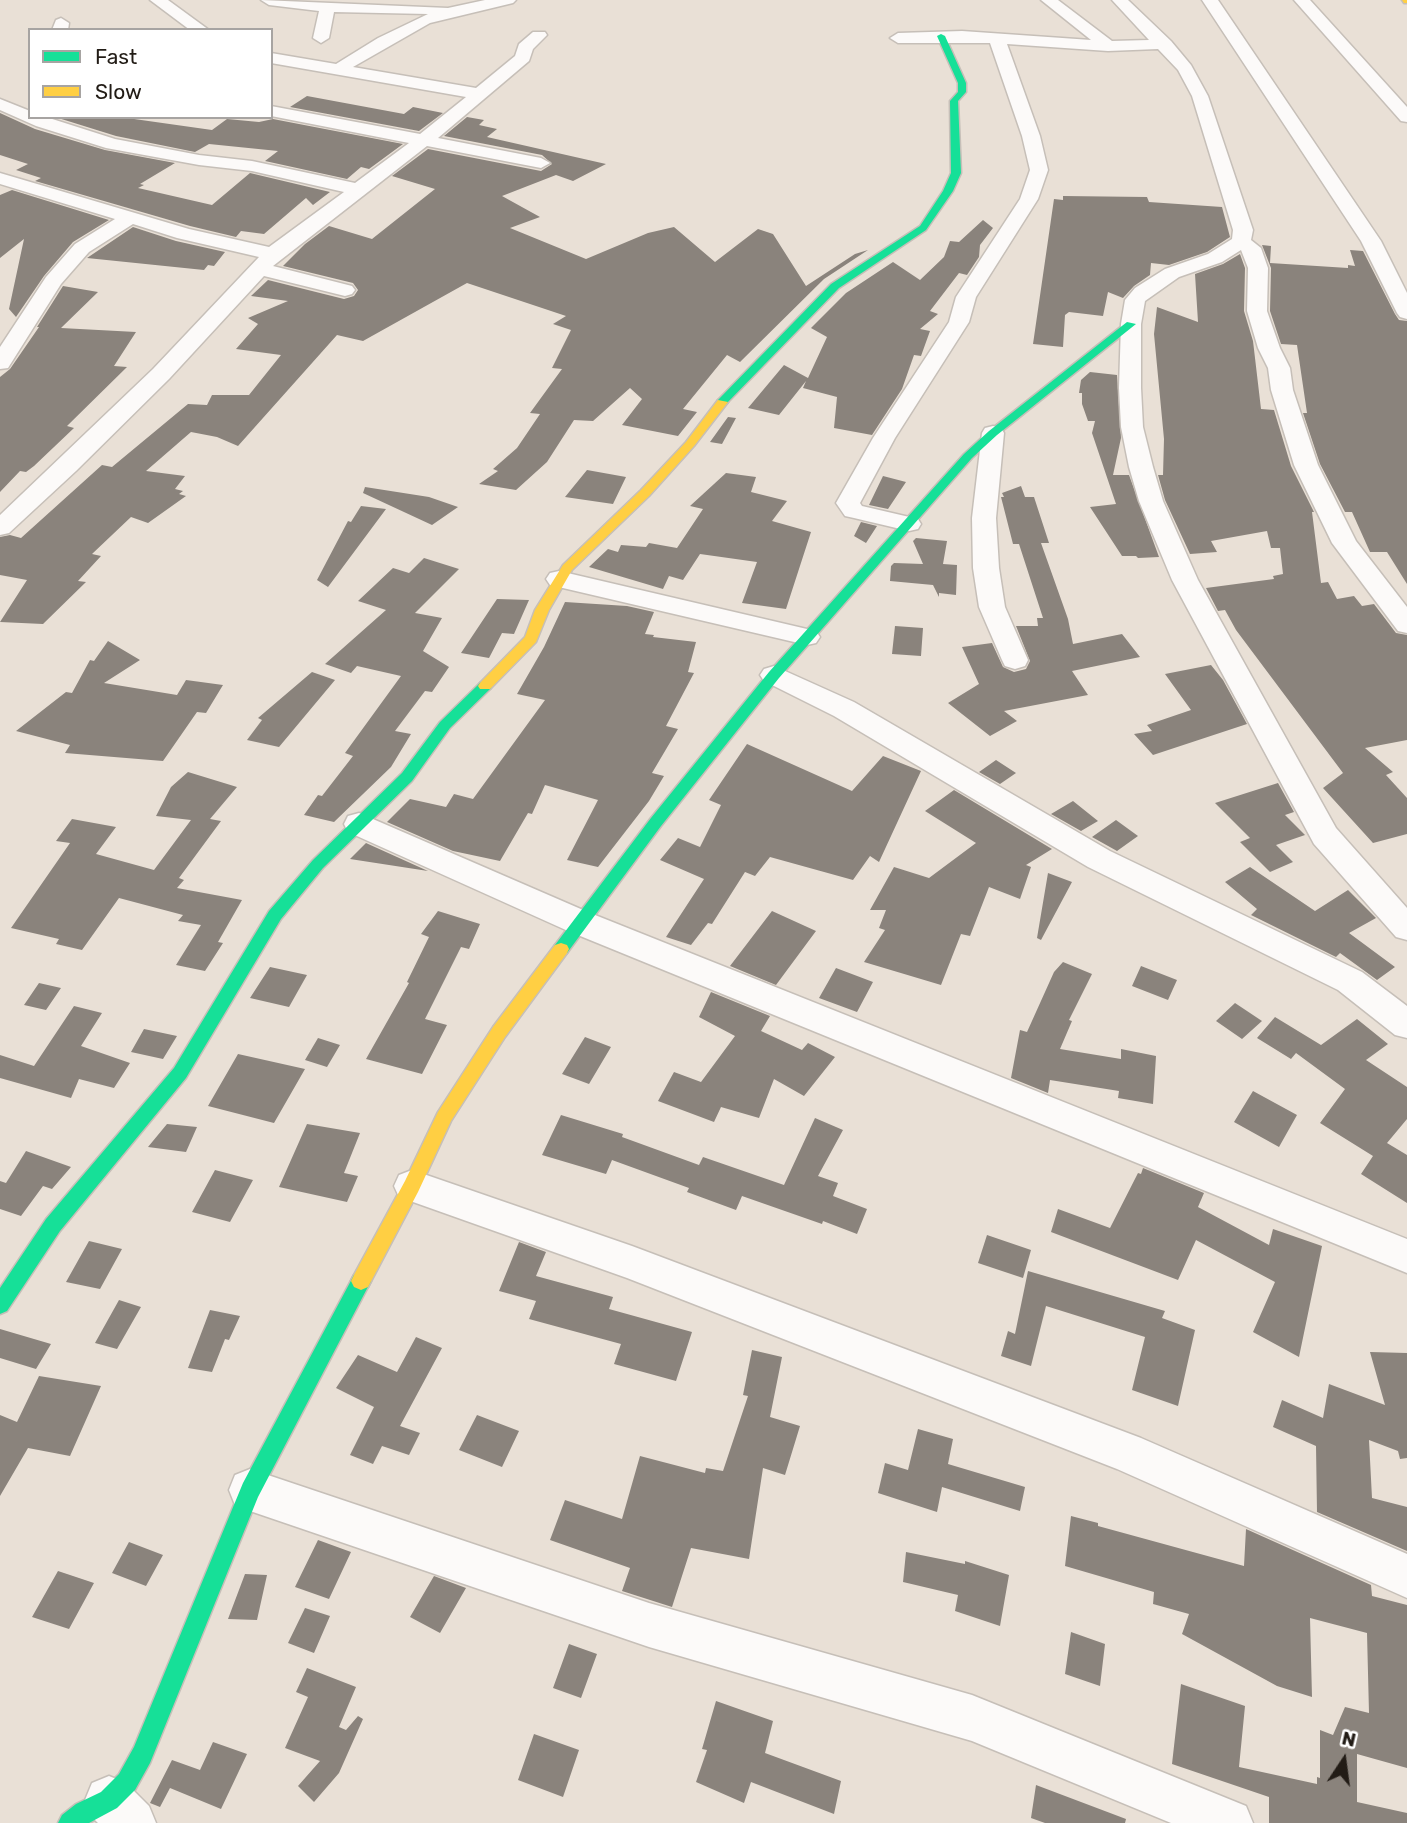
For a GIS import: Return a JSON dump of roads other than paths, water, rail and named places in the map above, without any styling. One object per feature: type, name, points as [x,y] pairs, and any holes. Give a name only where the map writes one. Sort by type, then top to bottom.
[{"type":"street","points":[[158,0],[198,28]]},
{"type":"street","points":[[269,0],[327,7],[431,8],[453,11]]},
{"type":"street","points":[[338,70],[384,41],[425,20],[453,11],[508,0]]},
{"type":"street","points":[[1049,0],[1101,37],[1108,46]]},
{"type":"street","points":[[1120,0],[1165,44],[1185,68],[1200,96],[1243,230],[1241,242],[1215,258],[1172,273],[1142,292],[1135,300],[1131,324],[1132,427],[1151,501],[1185,580],[1325,836],[1407,928]]},
{"type":"street","points":[[1210,0],[1371,241],[1407,313]]},
{"type":"street","points":[[1302,0],[1407,117]]},
{"type":"street","points":[[321,38],[327,7]]},
{"type":"street","points":[[0,528],[162,374],[266,261],[480,94],[523,58],[525,47],[539,35]]},
{"type":"street","points":[[898,38],[941,36],[1108,46],[1165,44]]},
{"type":"street","points":[[0,1305],[53,1226],[180,1073],[275,915],[297,886],[412,771],[445,725],[531,639],[542,610],[559,579],[583,551],[645,493],[690,444],[729,393],[835,286],[923,228],[930,219],[956,173],[954,101],[962,92],[962,83],[941,36]]},
{"type":"street","points":[[909,524],[854,511],[848,503],[884,438],[959,322],[965,298],[1029,199],[1039,170],[1031,136],[997,39]]},
{"type":"street","points":[[273,58],[480,94]]},
{"type":"street","points":[[0,104],[28,116]]},
{"type":"street","points":[[273,111],[541,163]]},
{"type":"street","points":[[35,119],[112,144],[200,160],[252,166],[357,189]]},
{"type":"street","points":[[0,178],[266,261],[345,289]]},
{"type":"street","points":[[0,363],[53,281],[82,248],[130,218]]},
{"type":"street","points":[[1241,242],[1251,248],[1258,268],[1257,311],[1269,348],[1279,368],[1283,390],[1307,465],[1344,543],[1407,625]]},
{"type":"street","points":[[104,1815],[142,1755],[250,1490],[412,1186],[443,1117],[471,1073],[579,922],[807,637],[968,456],[993,433],[1131,324]]},
{"type":"street","points":[[993,433],[984,518],[986,568],[992,607],[1015,660]]},
{"type":"street","points":[[559,579],[807,637]]},
{"type":"street","points":[[775,675],[844,709],[1088,853],[1350,981],[1407,1025]]},
{"type":"street","points":[[359,824],[579,922],[1407,1256]]},
{"type":"street","points":[[412,1186],[632,1263],[1126,1452],[1407,1576]]},
{"type":"street","points":[[250,1490],[649,1625],[971,1718],[1229,1823]]}]
